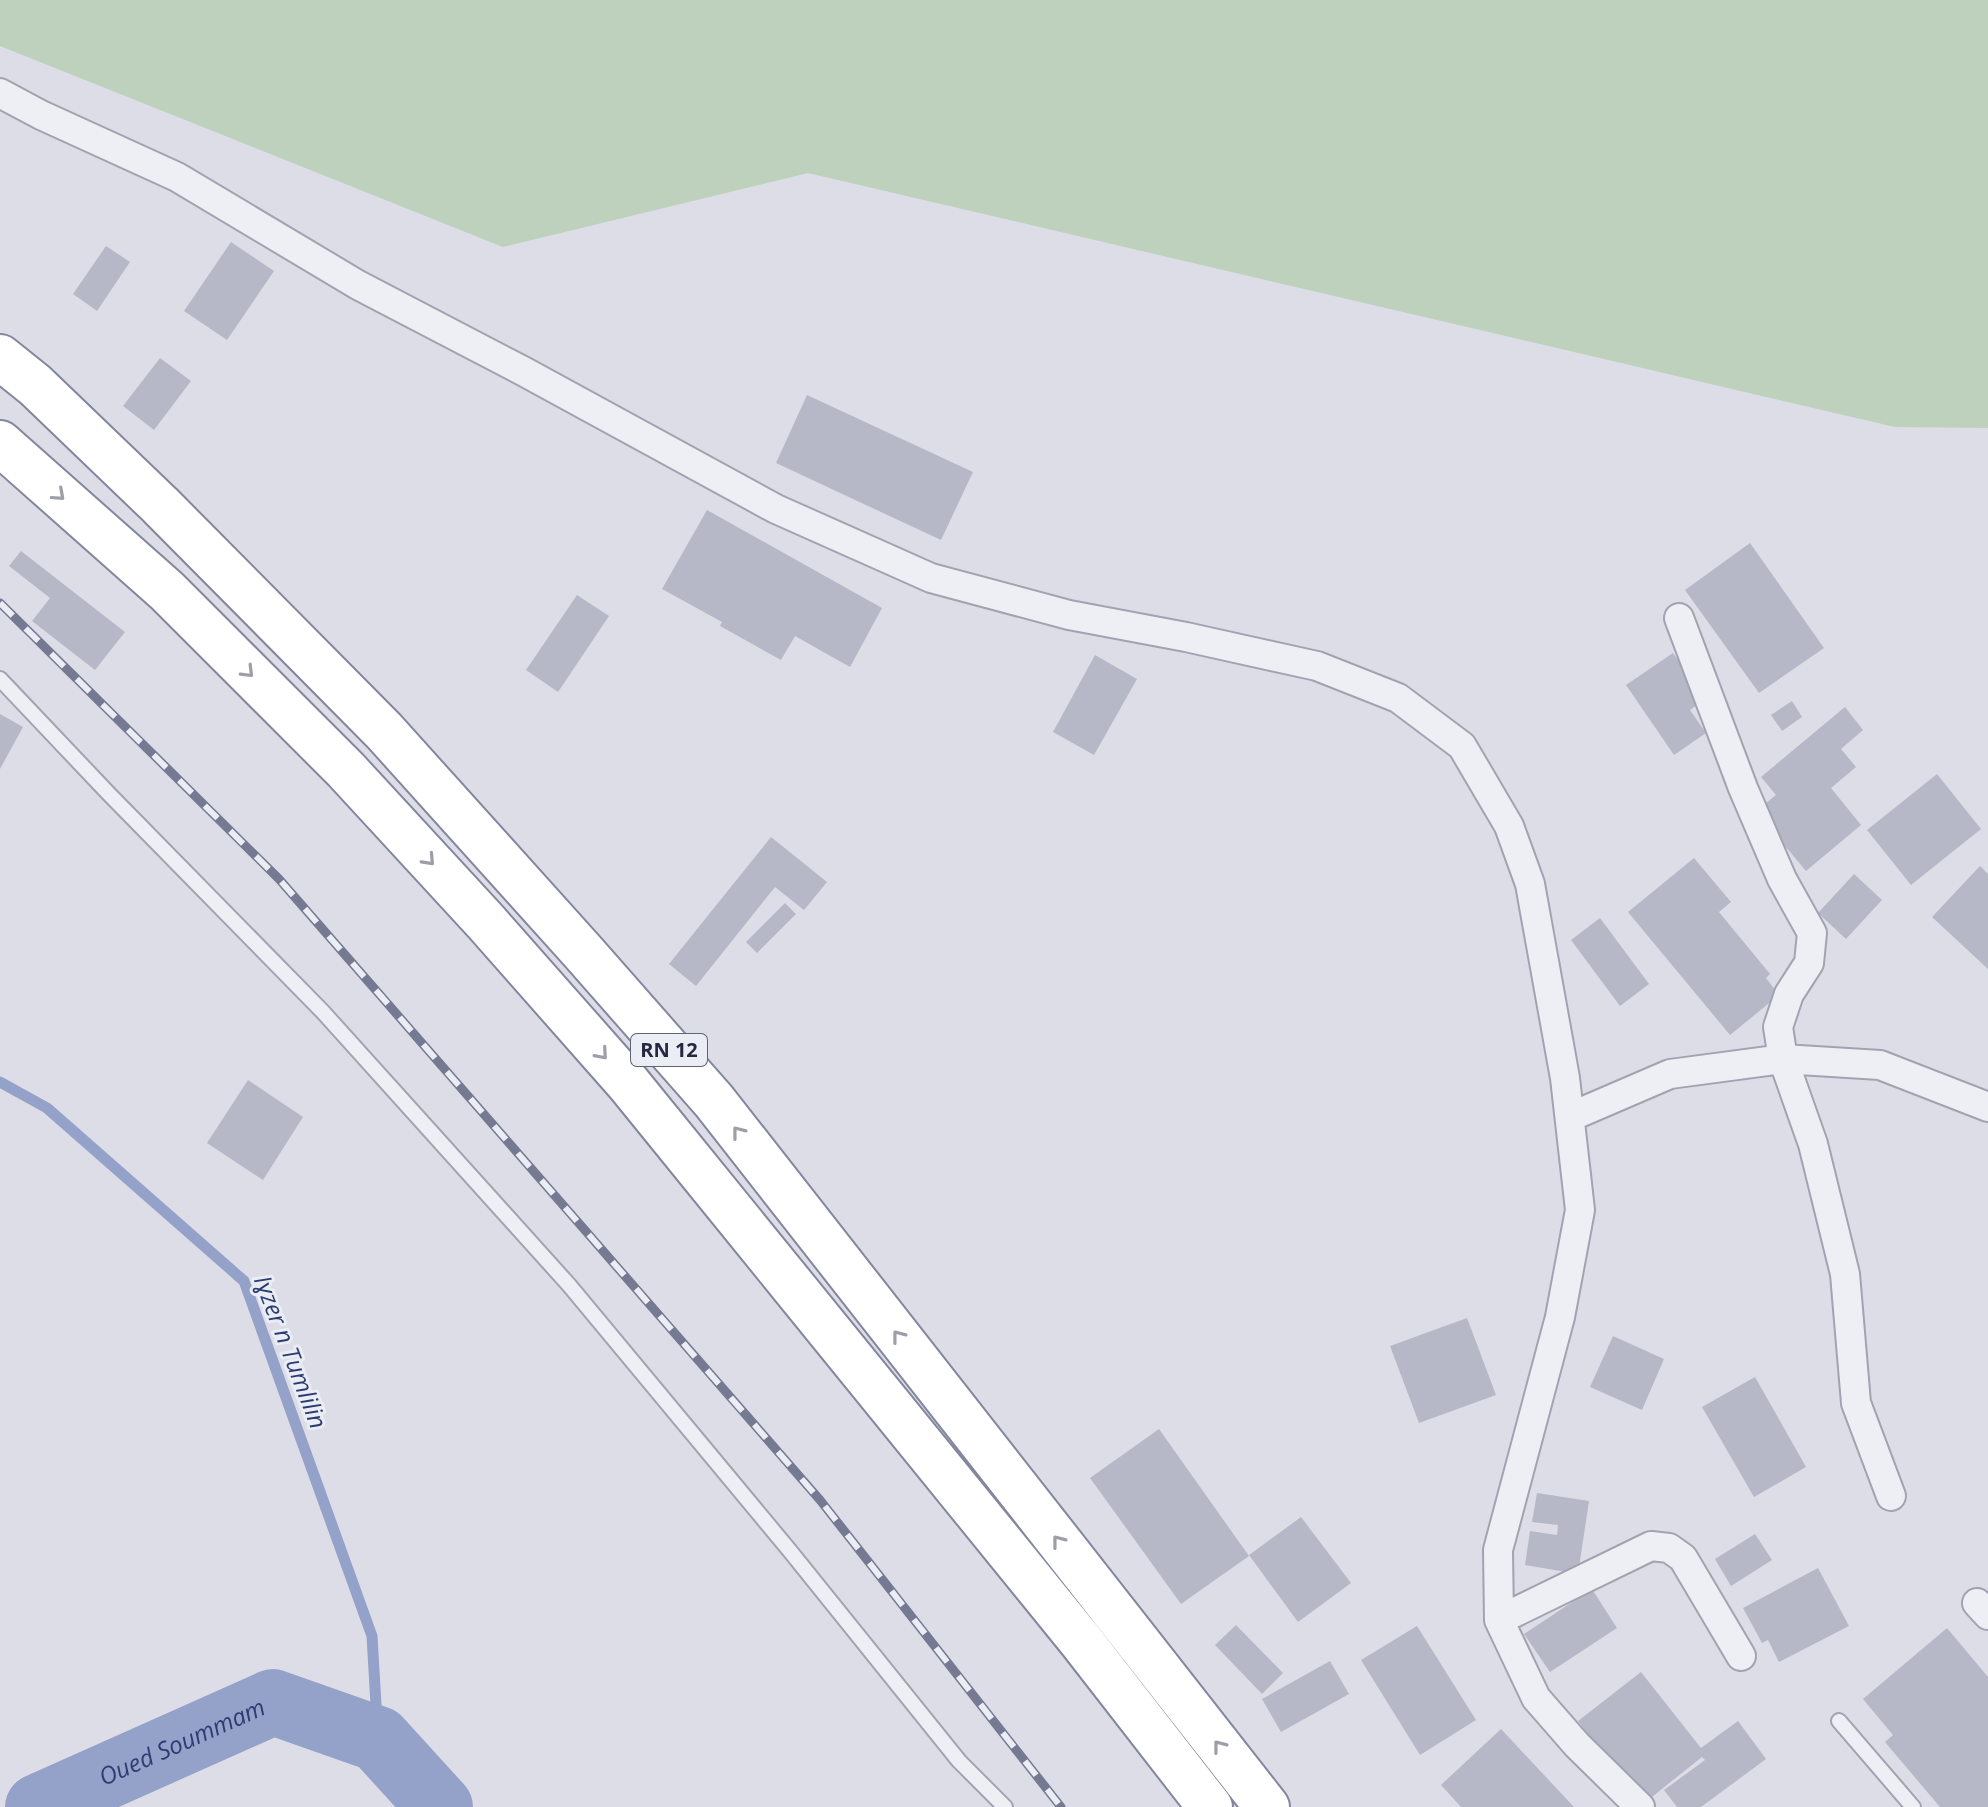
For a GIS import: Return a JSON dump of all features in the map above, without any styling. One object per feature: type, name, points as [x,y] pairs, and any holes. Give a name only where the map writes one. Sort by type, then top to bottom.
[{"type":"highway","name":"RN 12","points":[[0,357],[35,385],[160,505],[384,731],[714,1101],[1267,1807]]},
{"type":"highway","name":"RN 12","points":[[0,443],[167,591],[346,770],[486,922],[638,1095],[1081,1641],[1210,1807]]},
{"type":"street","points":[[0,93],[177,177],[358,285],[776,509],[931,578],[1069,615],[1317,666],[1398,698],[1462,746],[1509,826],[1530,884],[1565,1078],[1580,1210],[1560,1317],[1498,1550],[1499,1620],[1536,1698],[1577,1745],[1640,1807]]},
{"type":"street","points":[[1679,618],[1743,788],[1782,879],[1812,933],[1809,963],[1789,994],[1778,1027],[1783,1059],[1813,1144],[1845,1274],[1856,1403],[1891,1496]]},
{"type":"street","points":[[1570,1117],[1670,1074],[1783,1059],[1880,1065],[1988,1107]]},
{"type":"street","points":[[1499,1620],[1651,1546],[1669,1548],[1683,1558],[1741,1656]]},
{"type":"lane","points":[[0,679],[323,1012],[569,1285],[959,1761],[1005,1807]]},
{"type":"lane","points":[[1839,1721],[1913,1807]]},
{"type":"green space","points":[[0,0],[1988,0],[1988,428],[1895,427],[808,173],[503,247],[0,46]]},
{"type":"building","points":[[231,242],[274,271],[227,340],[184,311]]},
{"type":"building","points":[[106,246],[130,262],[97,311],[73,294]]},
{"type":"building","points":[[160,358],[191,381],[154,430],[123,406]]},
{"type":"building","points":[[807,395],[973,472],[941,540],[776,463]]},
{"type":"building","points":[[707,510],[882,608],[850,667],[795,636],[781,660],[720,626],[722,622],[662,589]]},
{"type":"building","points":[[1750,543],[1824,648],[1759,693],[1685,590]]},
{"type":"building","points":[[21,551],[125,632],[95,670],[32,621],[50,598],[9,566]]},
{"type":"building","points":[[577,595],[609,616],[558,692],[526,670]]},
{"type":"building","points":[[1673,653],[1705,699],[1690,710],[1706,733],[1674,755],[1626,685]]},
{"type":"building","points":[[1095,655],[1137,679],[1094,755],[1053,732]]},
{"type":"building","points":[[1792,701],[1802,717],[1782,731],[1771,715]]},
{"type":"building","points":[[1845,707],[1863,730],[1841,749],[1856,767],[1831,788],[1861,825],[1806,871],[1756,811],[1776,795],[1761,777]]},
{"type":"building","points":[[0,714],[23,727],[0,769]]},
{"type":"building","points":[[1937,774],[1981,829],[1911,885],[1867,830]]},
{"type":"building","points":[[771,837],[827,882],[804,910],[775,887],[696,986],[669,964]]},
{"type":"building","points":[[1694,858],[1731,902],[1719,912],[1770,974],[1766,978],[1779,995],[1730,1035],[1628,912]]},
{"type":"building","points":[[1980,866],[1988,874],[1988,969],[1932,917]]},
{"type":"building","points":[[1854,874],[1882,900],[1846,939],[1818,913]]},
{"type":"building","points":[[785,903],[796,914],[757,953],[746,942]]},
{"type":"building","points":[[1600,918],[1649,984],[1620,1006],[1571,940]]},
{"type":"building","points":[[248,1080],[303,1117],[263,1180],[207,1143]]},
{"type":"building","points":[[1467,1318],[1496,1395],[1419,1423],[1390,1346]]},
{"type":"building","points":[[1613,1336],[1664,1359],[1642,1410],[1590,1387]]},
{"type":"building","points":[[1755,1377],[1806,1467],[1754,1497],[1702,1407]]},
{"type":"building","points":[[1159,1429],[1249,1556],[1181,1604],[1090,1478]]},
{"type":"building","points":[[1537,1493],[1589,1501],[1578,1574],[1525,1565],[1530,1531],[1557,1535],[1558,1525],[1532,1522]]},
{"type":"building","points":[[1301,1517],[1351,1583],[1298,1622],[1249,1555]]},
{"type":"building","points":[[1755,1534],[1772,1560],[1731,1586],[1715,1559]]},
{"type":"building","points":[[1818,1568],[1849,1626],[1779,1662],[1768,1640],[1762,1643],[1743,1608]]},
{"type":"building","points":[[1592,1589],[1617,1628],[1550,1672],[1524,1634]]},
{"type":"building","points":[[1236,1625],[1283,1673],[1262,1694],[1215,1645]]},
{"type":"building","points":[[1417,1626],[1476,1720],[1420,1755],[1361,1660]]},
{"type":"building","points":[[1947,1628],[1988,1677],[1988,1807],[1940,1807],[1885,1742],[1893,1735],[1863,1699]]},
{"type":"building","points":[[1330,1661],[1349,1694],[1281,1732],[1262,1699]]},
{"type":"building","points":[[1641,1672],[1701,1748],[1738,1721],[1766,1759],[1701,1807],[1677,1807],[1664,1790],[1705,1760],[1702,1757],[1643,1804],[1578,1721]]},
{"type":"building","points":[[1501,1729],[1574,1807],[1461,1807],[1441,1785]]},
{"type":"waterway","name":"Iɣzer n Tumlilin","points":[[0,1082],[47,1108],[244,1281],[372,1636],[378,1739]]},
{"type":"waterway","name":"Oued Soummam","points":[[38,1807],[273,1702],[378,1739],[440,1807]]},
{"type":"railway","points":[[0,603],[279,879],[820,1500],[1061,1807]]}]
